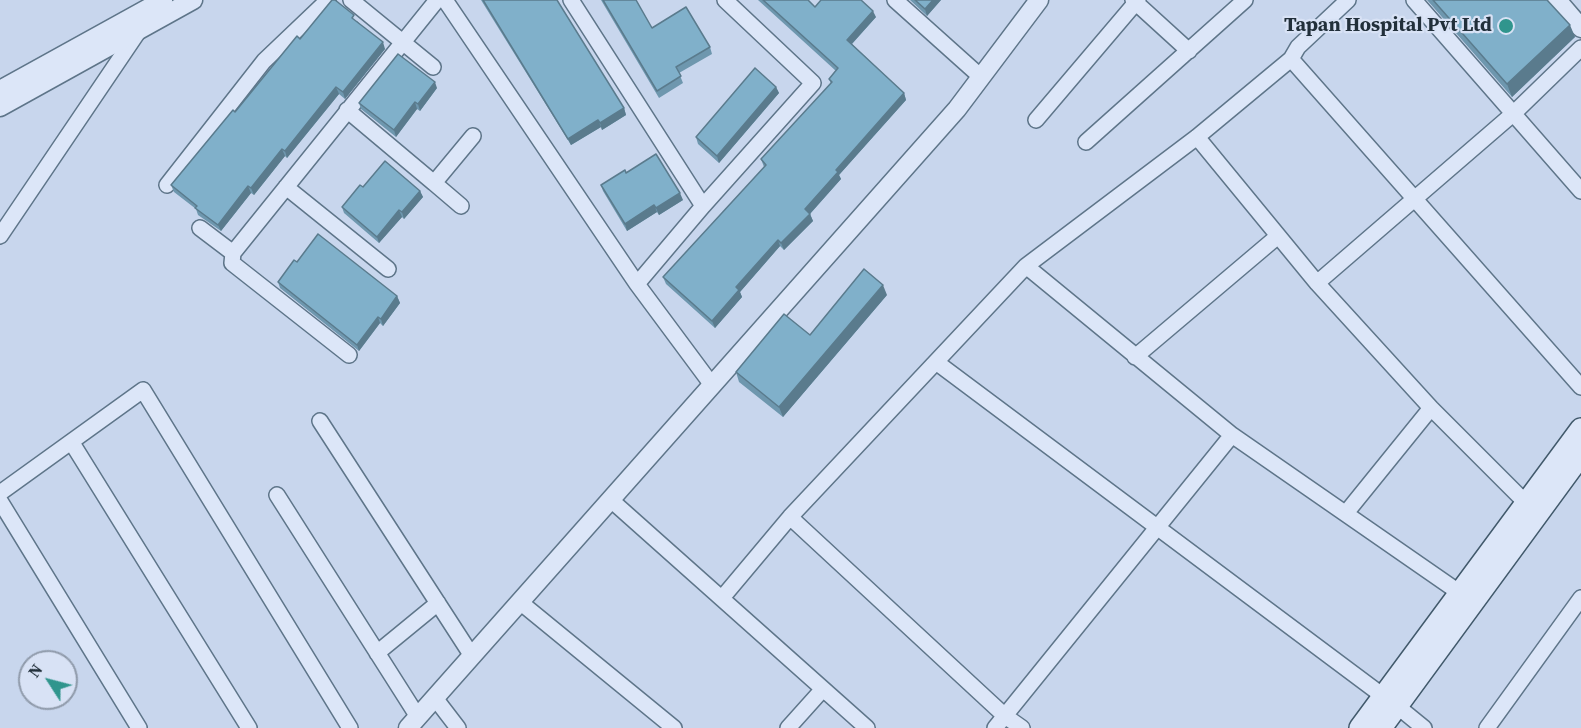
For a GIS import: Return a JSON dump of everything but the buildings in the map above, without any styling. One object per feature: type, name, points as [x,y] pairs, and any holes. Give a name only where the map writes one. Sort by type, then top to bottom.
[{"type":"main road","points":[[1381,728],[1390,701],[1460,593],[1581,429]]},
{"type":"main road","points":[[1360,728],[1390,701],[1581,455]]},
{"type":"street","points":[[0,90],[164,0]]},
{"type":"street","points":[[0,106],[193,0]]},
{"type":"street","points":[[167,185],[264,61],[328,0]]},
{"type":"street","points":[[351,0],[432,67]]},
{"type":"street","points":[[349,355],[231,263],[233,253],[436,0]]},
{"type":"street","points":[[445,0],[637,284],[712,385]]},
{"type":"street","points":[[571,0],[703,206]]},
{"type":"street","points":[[637,284],[813,83],[725,0]]},
{"type":"street","points":[[895,0],[981,77]]},
{"type":"street","points":[[278,495],[377,652],[413,722],[957,109],[1039,0]]},
{"type":"street","points":[[1086,142],[1245,0]]},
{"type":"street","points":[[722,598],[790,517],[1026,266],[1197,137],[1291,59],[1298,47],[1348,0]]},
{"type":"street","points":[[1414,0],[1581,191]]},
{"type":"street","points":[[1557,0],[1581,28]]},
{"type":"street","points":[[1036,120],[1135,1],[1190,51]]},
{"type":"street","points":[[0,236],[138,32]]},
{"type":"street","points":[[1317,283],[1514,113],[1581,48]]},
{"type":"street","points":[[1291,59],[1581,387]]},
{"type":"street","points":[[348,110],[461,206]]},
{"type":"street","points":[[434,183],[473,136]]},
{"type":"street","points":[[1197,137],[1317,283],[1431,408],[1526,503]]},
{"type":"street","points":[[286,187],[388,269]]},
{"type":"street","points":[[200,228],[233,253]]},
{"type":"street","points":[[1135,357],[1278,236]]},
{"type":"street","points":[[1026,266],[1232,435],[1460,593]]},
{"type":"street","points":[[936,362],[1424,728]]},
{"type":"street","points":[[0,493],[143,390],[350,728]]},
{"type":"street","points":[[1346,513],[1431,408]]},
{"type":"street","points":[[320,421],[472,656]]},
{"type":"street","points":[[995,728],[1232,435]]},
{"type":"street","points":[[72,442],[249,728]]},
{"type":"street","points":[[611,500],[867,728]]},
{"type":"street","points":[[0,501],[139,728]]},
{"type":"street","points":[[790,517],[1005,716],[1022,728]]},
{"type":"street","points":[[1487,728],[1581,598]]},
{"type":"street","points":[[520,602],[674,728]]},
{"type":"street","points":[[377,652],[438,603]]},
{"type":"street","points":[[788,728],[823,689]]},
{"type":"street","points":[[435,698],[458,728]]},
{"type":"place","name":"Tapan Hospital Pvt Ltd","points":[[1506,26]]}]
